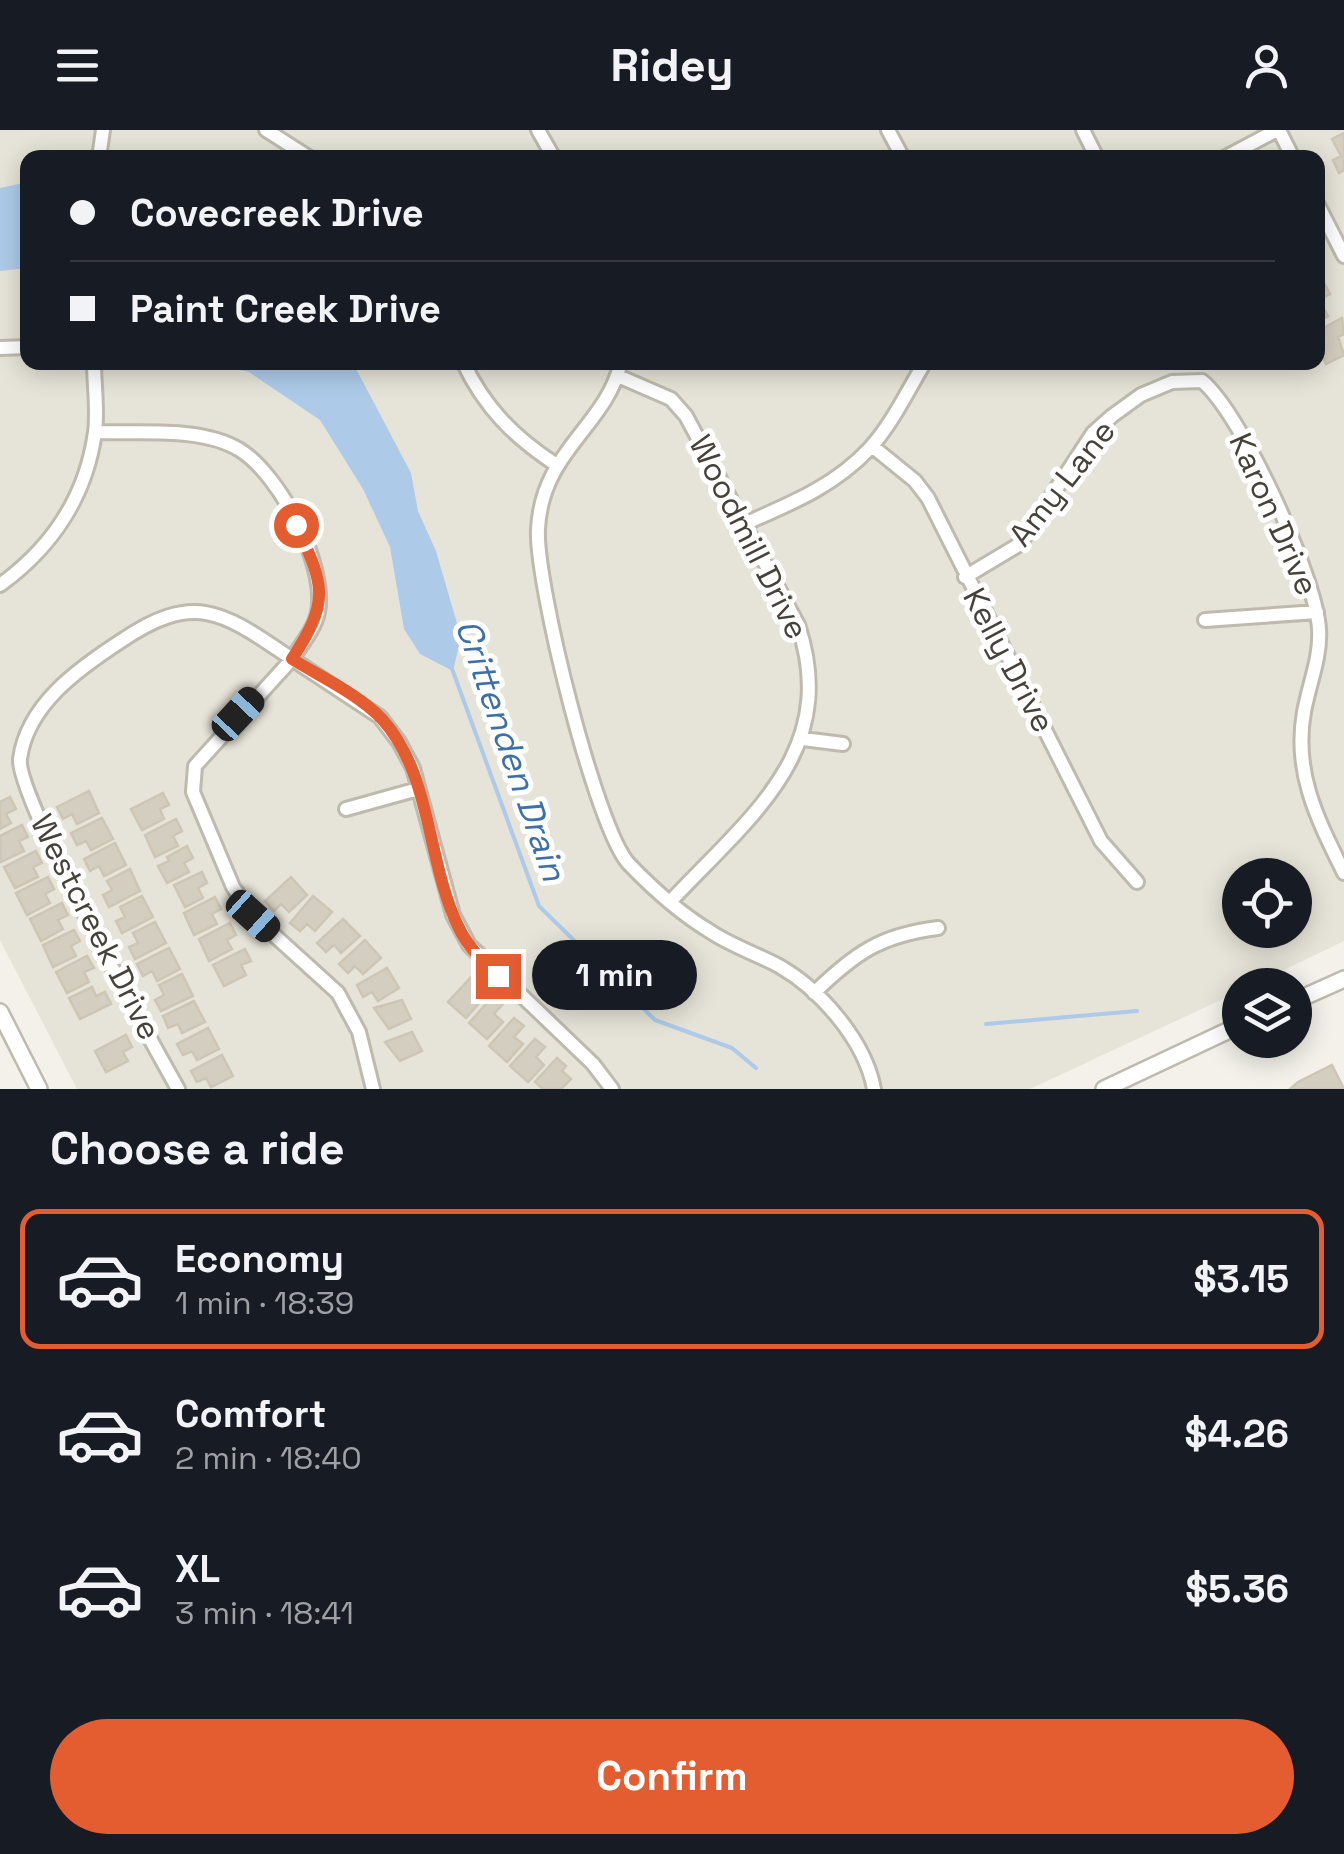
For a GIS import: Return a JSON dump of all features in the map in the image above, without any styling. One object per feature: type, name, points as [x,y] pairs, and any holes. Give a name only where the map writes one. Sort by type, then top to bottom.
[{"type":"street","points":[[266,130],[297,150]]},
{"type":"street","points":[[1239,150],[1278,130]]},
{"type":"street","points":[[1325,219],[1344,256]]},
{"type":"street","points":[[0,585],[31,563],[61,527],[81,482],[95,432],[94,370]]},
{"type":"street","points":[[466,370],[480,398],[500,422],[555,464]]},
{"type":"street","points":[[618,370],[594,414],[555,464],[542,501],[538,530],[552,628],[610,834],[626,861],[670,902],[712,933],[782,968],[814,993],[839,1019],[877,1088]]},
{"type":"street","name":"Woodmill Drive","points":[[621,370],[671,400],[686,416],[798,625],[808,655],[810,712],[802,739],[777,786],[670,902]]},
{"type":"street","points":[[744,524],[804,498],[836,479],[872,446],[920,370]]},
{"type":"street","name":"Amy Lane","points":[[965,576],[1020,544],[1092,433],[1112,416],[1141,396],[1172,382],[1190,378],[1202,381],[1212,390]]},
{"type":"street","name":"Karon Drive","points":[[1212,390],[1239,430],[1313,587],[1319,649],[1301,730],[1301,766],[1308,796],[1344,872]]},
{"type":"street","points":[[95,432],[206,437],[239,450],[281,493],[310,556],[320,588],[318,616],[292,659],[194,766],[193,785],[207,832],[253,916],[338,993],[360,1032],[373,1089]]},
{"type":"street","name":"Kelly Drive","points":[[872,446],[915,481],[928,498],[1102,841],[1137,882]]},
{"type":"street","name":"Westcreek Drive","points":[[178,1089],[41,825],[20,762],[34,718],[64,682],[156,620],[206,610],[243,626],[380,717],[407,755],[453,914],[468,944],[594,1064],[612,1089]]},
{"type":"street","points":[[1205,620],[1317,612]]},
{"type":"street","points":[[802,739],[843,744]]},
{"type":"street","points":[[346,809],[418,789]]},
{"type":"street","points":[[814,993],[862,950],[909,932],[938,928]]},
{"type":"street","points":[[1312,993],[1344,979]]},
{"type":"street","points":[[0,1012],[39,1089]]},
{"type":"street","points":[[1104,1089],[1222,1033]]},
{"type":"shaded area","points":[[0,130],[1344,130],[1344,941],[1288,968],[1222,968],[1222,999],[1030,1089],[77,1089],[0,940]]},
{"type":"water","points":[[20,184],[20,269],[0,271],[0,188]]},
{"type":"water","points":[[240,370],[357,370],[411,473],[418,511],[436,551],[461,637],[453,671],[420,654],[404,629],[390,547],[363,489],[320,420]]},
{"type":"building","points":[[1344,133],[1344,170],[1339,173],[1333,160],[1341,156],[1332,139]]},
{"type":"building","points":[[1342,318],[1344,334],[1338,337],[1344,355],[1326,364],[1325,362],[1325,327]]},
{"type":"building","points":[[89,791],[99,813],[77,824],[72,814],[63,819],[57,807]]},
{"type":"building","points":[[163,793],[169,805],[160,809],[164,819],[142,830],[131,809]]},
{"type":"building","points":[[10,797],[16,809],[6,814],[11,823],[0,829],[0,802]]},
{"type":"building","points":[[102,818],[113,839],[91,850],[86,841],[77,845],[71,833]]},
{"type":"building","points":[[176,819],[182,831],[173,836],[178,846],[155,857],[145,835]]},
{"type":"building","points":[[22,825],[28,837],[19,841],[24,851],[1,862],[0,836]]},
{"type":"building","points":[[115,843],[126,865],[104,876],[99,866],[90,871],[84,859]]},
{"type":"building","points":[[187,846],[193,858],[184,863],[189,872],[167,883],[158,866]]},
{"type":"building","points":[[36,851],[42,863],[33,867],[38,877],[15,888],[4,867]]},
{"type":"building","points":[[130,869],[140,891],[109,907],[103,895],[112,890],[107,881]]},
{"type":"building","points":[[202,872],[207,883],[198,888],[203,898],[185,907],[174,885]]},
{"type":"building","points":[[48,877],[54,889],[45,894],[50,903],[27,915],[16,893]]},
{"type":"building","points":[[291,877],[307,895],[289,912],[281,904],[274,911],[265,901]]},
{"type":"building","points":[[142,896],[153,917],[122,933],[116,921],[125,917],[120,907]]},
{"type":"building","points":[[313,896],[332,912],[315,931],[307,924],[300,931],[290,923]]},
{"type":"building","points":[[215,897],[221,909],[212,914],[217,924],[194,935],[184,913]]},
{"type":"building","points":[[62,903],[68,915],[58,920],[63,929],[41,941],[30,919]]},
{"type":"building","points":[[343,919],[360,936],[341,953],[334,945],[326,952],[317,943]]},
{"type":"building","points":[[155,922],[166,943],[135,959],[129,947],[138,943],[133,933]]},
{"type":"building","points":[[230,923],[236,935],[227,940],[232,949],[209,961],[199,939]]},
{"type":"building","points":[[74,930],[80,941],[71,946],[76,956],[53,967],[43,945]]},
{"type":"building","points":[[365,940],[381,958],[363,974],[355,966],[348,973],[339,964]]},
{"type":"building","points":[[169,948],[180,969],[157,981],[152,971],[143,976],[137,964]]},
{"type":"building","points":[[245,949],[251,961],[241,965],[246,975],[224,986],[213,965]]},
{"type":"building","points":[[87,956],[94,968],[84,972],[89,982],[67,993],[56,972]]},
{"type":"building","points":[[387,968],[399,988],[378,1001],[372,992],[363,997],[357,985]]},
{"type":"building","points":[[182,974],[193,996],[161,1011],[155,1000],[164,995],[159,985]]},
{"type":"building","points":[[473,975],[482,983],[473,993],[481,1001],[466,1018],[448,1002]]},
{"type":"building","points":[[92,987],[96,996],[105,992],[111,1004],[80,1019],[69,998]]},
{"type":"building","points":[[494,995],[503,1004],[494,1014],[503,1022],[487,1039],[469,1023]]},
{"type":"building","points":[[402,1000],[411,1019],[389,1029],[374,1008]]},
{"type":"building","points":[[194,1001],[205,1022],[182,1033],[178,1024],[168,1028],[163,1016]]},
{"type":"building","points":[[514,1018],[524,1026],[514,1037],[523,1044],[507,1062],[489,1046]]},
{"type":"building","points":[[208,1028],[219,1049],[197,1060],[192,1051],[183,1055],[177,1044]]},
{"type":"building","points":[[412,1032],[422,1051],[400,1061],[385,1042]]},
{"type":"building","points":[[126,1035],[132,1047],[123,1052],[128,1061],[106,1072],[95,1051]]},
{"type":"building","points":[[535,1039],[545,1047],[536,1057],[544,1065],[528,1082],[510,1066]]},
{"type":"building","points":[[222,1055],[233,1076],[211,1087],[206,1078],[197,1082],[191,1071]]},
{"type":"building","points":[[557,1058],[566,1066],[562,1071],[571,1079],[561,1089],[543,1089],[535,1082]]},
{"type":"building","points":[[1332,1065],[1344,1089],[1290,1089],[1298,1082]]},
{"type":"waterway","name":"Crittenden Drain","points":[[451,666],[539,906],[655,1020],[732,1048],[756,1068]]},
{"type":"waterway","name":"Crittenden Drain","points":[[986,1024],[1137,1011]]},
{"type":"route","points":[[296,525],[320,588],[318,616],[292,659],[380,717],[399,742],[412,768],[460,931],[498,976]]}]
